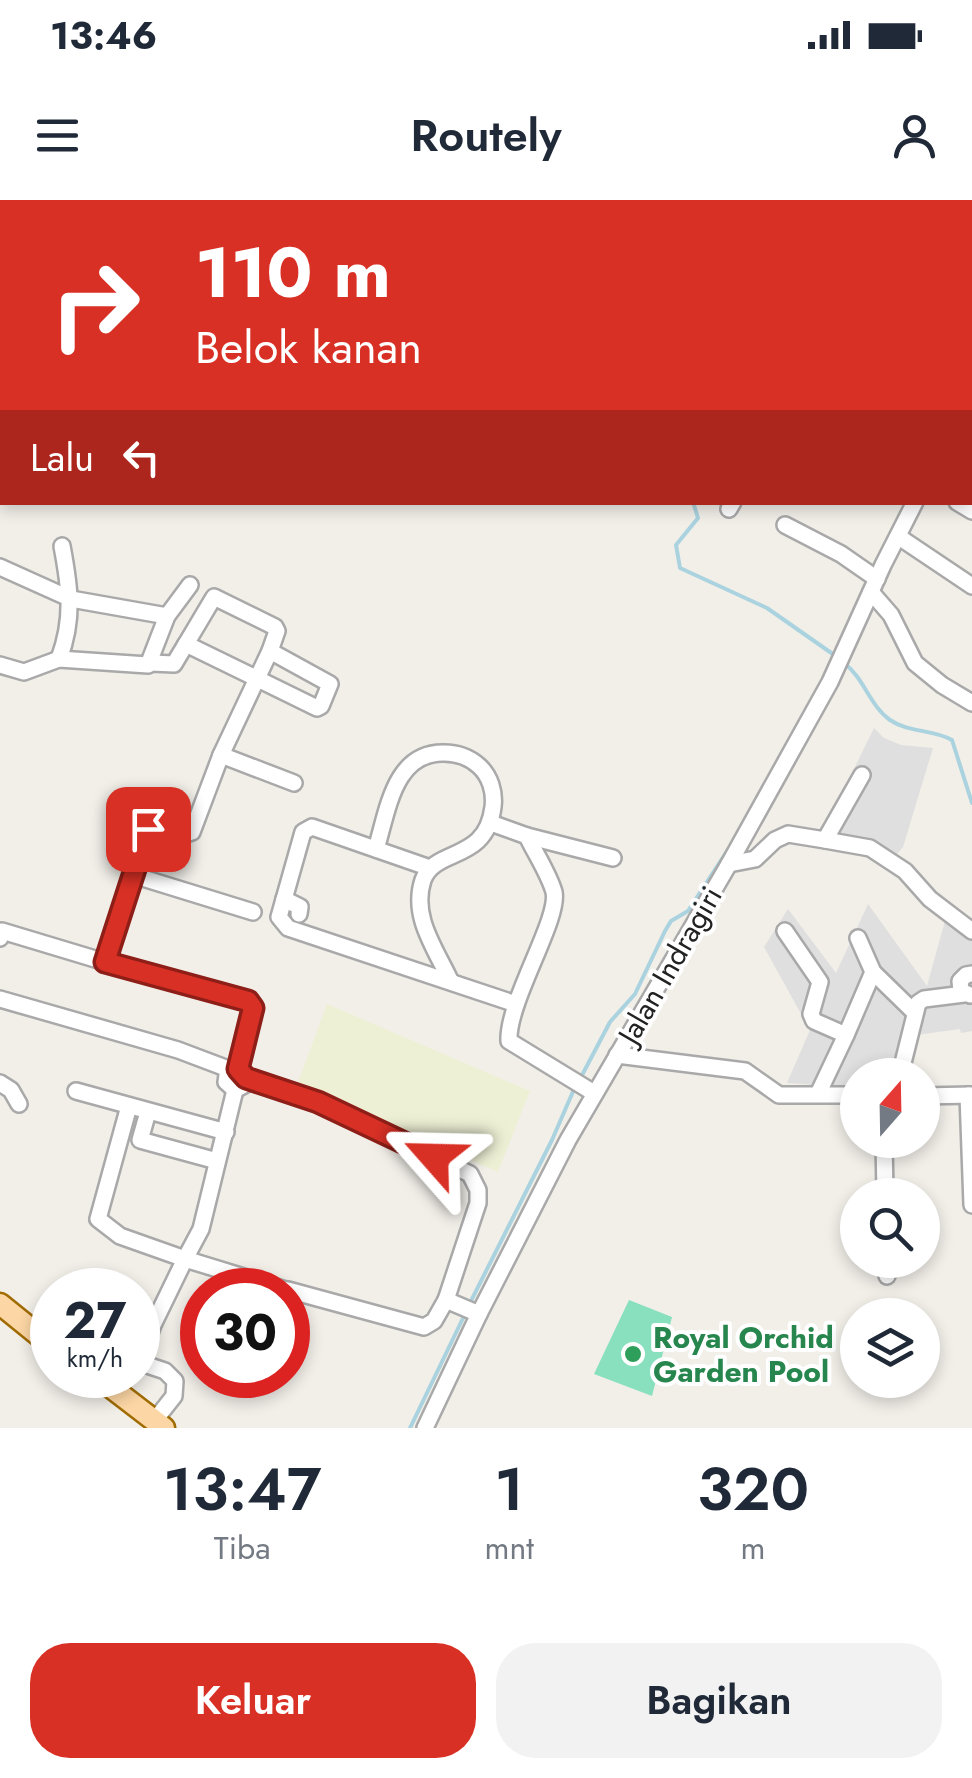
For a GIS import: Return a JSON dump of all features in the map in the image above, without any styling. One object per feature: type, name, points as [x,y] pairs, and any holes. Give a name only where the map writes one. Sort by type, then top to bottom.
[{"type":"main road","points":[[0,1304],[30,1328]]},
{"type":"main road","points":[[108,1398],[154,1425]]},
{"type":"street","name":"Jalan Indragiri","points":[[425,1428],[474,1313],[583,1087],[618,1055],[729,864],[830,682],[915,505]]},
{"type":"street","points":[[785,525],[840,554],[874,586],[916,663],[972,703]]},
{"type":"street","points":[[899,537],[972,586]]},
{"type":"street","points":[[58,659],[67,636],[71,599],[62,546]]},
{"type":"street","points":[[0,567],[71,599],[168,616]]},
{"type":"street","points":[[151,663],[168,616],[190,585]]},
{"type":"street","points":[[0,665],[24,672],[58,659],[174,664],[215,597],[277,632],[221,756],[192,832],[184,835],[148,829],[105,962]]},
{"type":"street","points":[[186,644],[316,708],[321,706],[330,684],[270,651]]},
{"type":"street","points":[[376,849],[402,773],[416,758],[428,753],[456,753],[481,768],[495,796],[491,823],[475,844],[430,868],[422,883],[420,915],[450,980]]},
{"type":"street","points":[[221,756],[294,782]]},
{"type":"street","points":[[825,840],[862,775]]},
{"type":"street","points":[[491,823],[613,858]]},
{"type":"street","points":[[430,868],[312,826],[304,832],[279,917],[288,928],[516,1004]]},
{"type":"street","points":[[729,864],[755,860],[775,840],[788,834],[870,848],[905,871],[930,899],[972,930]]},
{"type":"street","points":[[527,836],[554,900],[516,1004],[509,1041],[583,1087]]},
{"type":"street","points":[[133,875],[253,912]]},
{"type":"street","points":[[284,900],[300,907],[299,914]]},
{"type":"street","points":[[785,930],[820,982],[811,1018],[846,1036]]},
{"type":"street","points":[[1,934],[248,1001],[253,1008],[201,1228],[160,1311]]},
{"type":"street","points":[[858,938],[873,972],[914,1012]]},
{"type":"street","points":[[818,1094],[873,972]]},
{"type":"street","points":[[904,1058],[918,1003],[924,999],[968,995],[960,982],[972,974]]},
{"type":"street","points":[[0,999],[178,1050],[237,1077],[318,1102],[470,1174],[478,1190],[478,1203],[448,1301],[434,1321],[424,1327],[310,1296]]},
{"type":"street","points":[[618,1055],[736,1069],[751,1074],[780,1095],[840,1095]]},
{"type":"street","points":[[0,1083],[11,1090],[19,1104]]},
{"type":"street","points":[[76,1091],[226,1132]]},
{"type":"street","points":[[940,1096],[970,1095],[972,1205]]},
{"type":"street","points":[[129,1106],[98,1219],[120,1236],[215,1268]]},
{"type":"street","points":[[148,1112],[140,1140],[217,1160]]},
{"type":"street","points":[[448,1301],[474,1313]]},
{"type":"street","points":[[154,1425],[176,1388],[172,1376],[160,1371]]},
{"type":"shaded area","points":[[874,728],[884,738],[901,745],[933,748],[903,847],[893,859],[821,836]]},
{"type":"shaded area","points":[[868,904],[927,986],[946,917],[972,935],[972,1031],[916,1035],[911,1058],[840,1058],[840,1087],[787,1083],[810,1030],[764,947],[788,909],[836,973]]},
{"type":"green space","points":[[327,1004],[530,1091],[498,1172],[297,1085]]},
{"type":"green space","name":"Royal Orchid Garden Pool","points":[[629,1300],[672,1317],[652,1396],[594,1374]]},
{"type":"waterway","points":[[694,505],[698,518],[676,545],[680,568],[767,608],[837,657]]},
{"type":"waterway","points":[[844,663],[890,720],[952,740],[972,803]]},
{"type":"waterway","points":[[580,1079],[610,1022],[635,994],[671,921],[688,911],[733,842]]},
{"type":"waterway","points":[[470,1303],[575,1087]]},
{"type":"waterway","points":[[410,1428],[466,1312]]},
{"type":"place","name":"Royal Orchid Garden Pool","points":[[633,1354]]},
{"type":"route","points":[[148,829],[105,962],[248,1001],[253,1008],[238,1069],[246,1078],[318,1102],[434,1157]]}]
